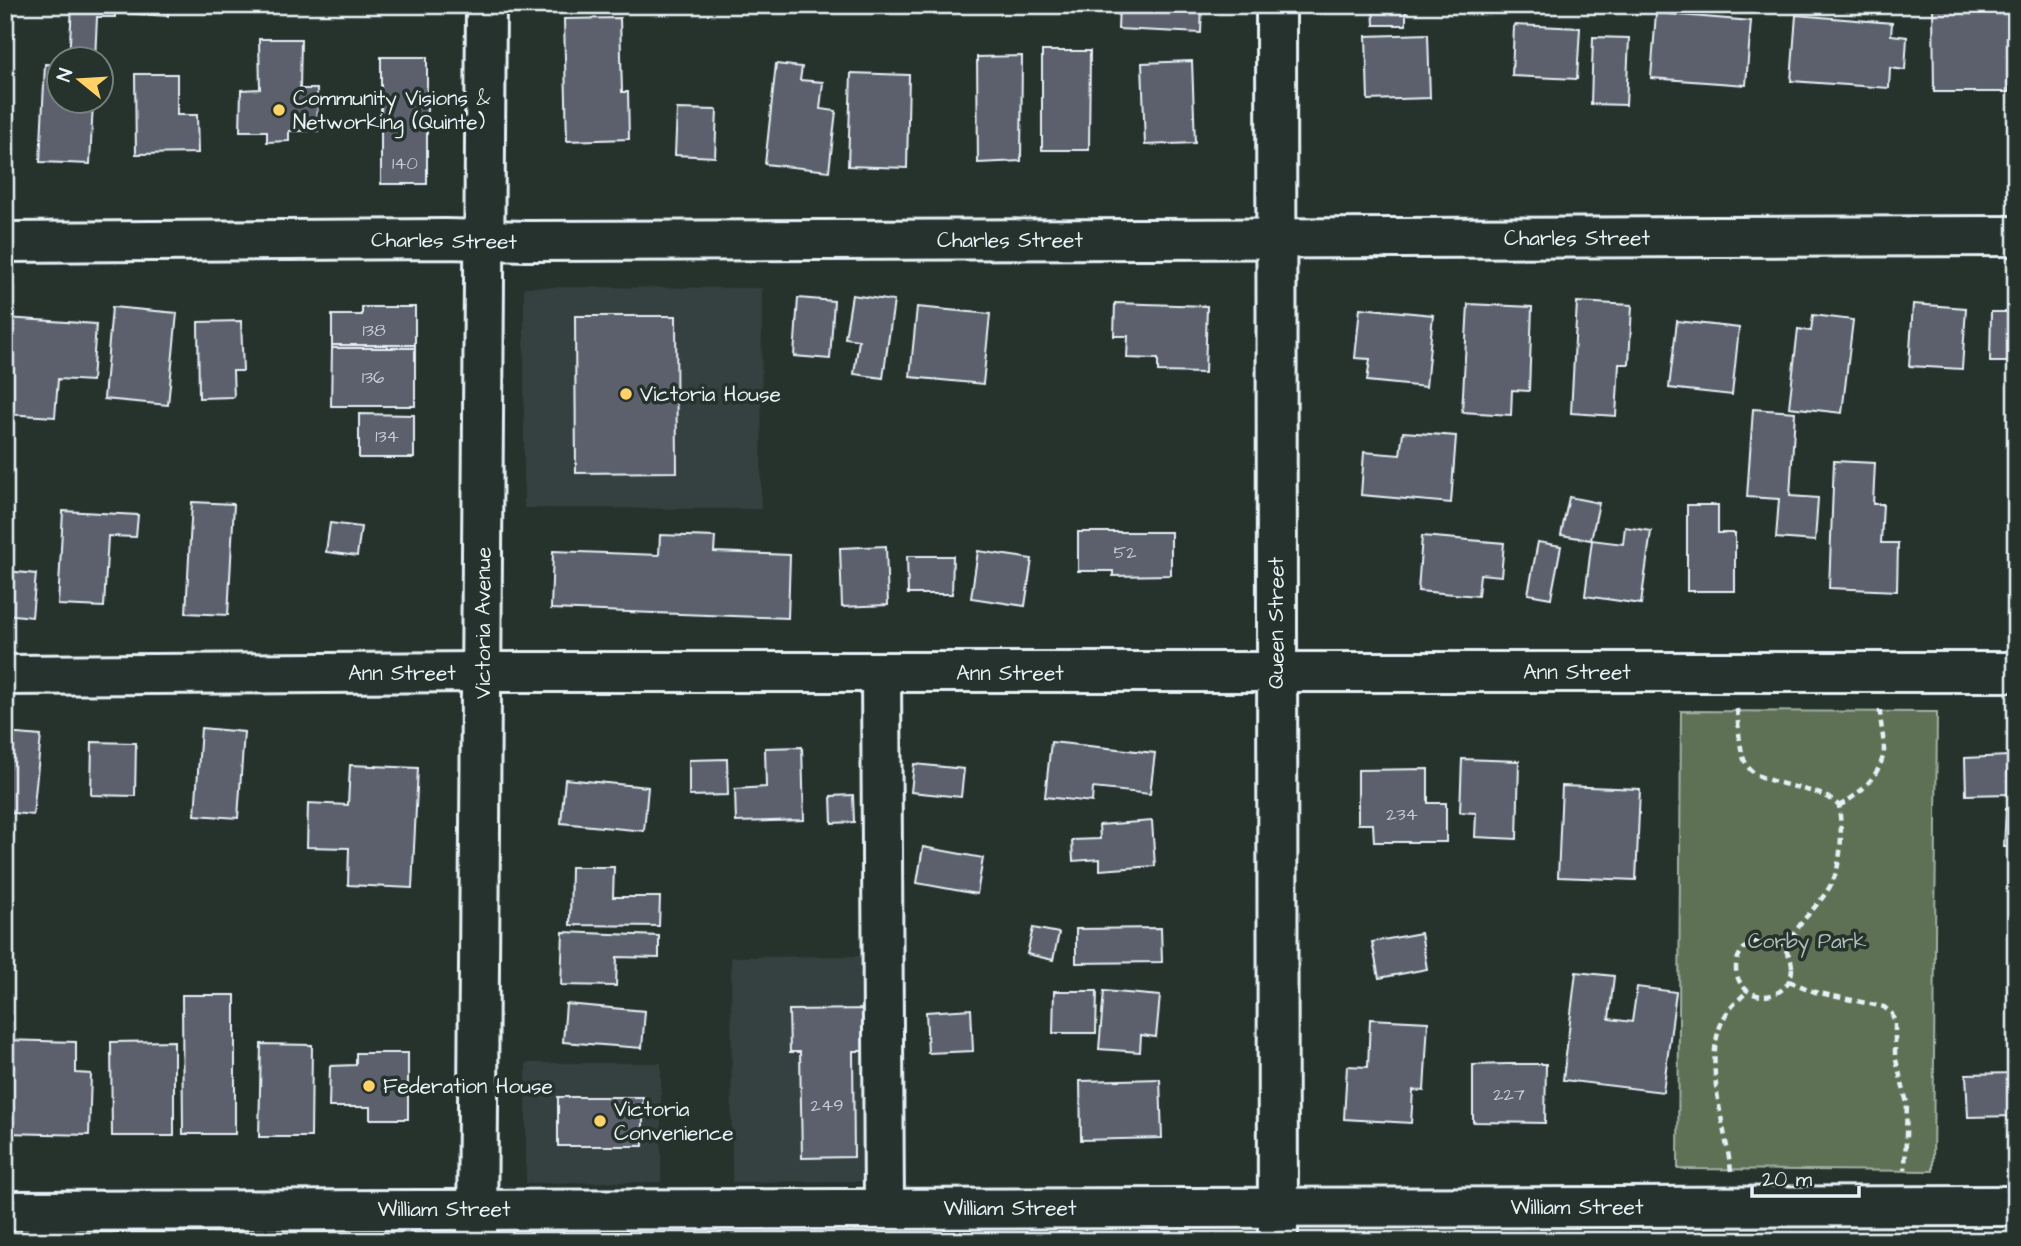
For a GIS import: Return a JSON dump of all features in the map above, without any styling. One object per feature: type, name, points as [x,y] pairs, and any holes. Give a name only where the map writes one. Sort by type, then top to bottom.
[{"type":"street","name":"Victoria Avenue","points":[[477,1225],[486,5]]},
{"type":"street","name":"Queen Street","points":[[1276,5],[1278,1224]]},
{"type":"street","name":"Charles Street","points":[[5,242],[2016,236]]},
{"type":"street","name":"Ann Street","points":[[5,675],[482,672],[2016,672]]},
{"type":"street","points":[[881,673],[884,1208]]},
{"type":"street","name":"William Street","points":[[5,1211],[477,1225],[884,1208],[1278,1224],[2016,1206]]},
{"type":"path","points":[[1737,705],[1740,751],[1746,767],[1768,781],[1824,795],[1839,806],[1839,855],[1831,886],[1796,929],[1787,953]]},
{"type":"path","points":[[1839,806],[1861,790],[1880,765],[1884,752],[1880,705]]},
{"type":"path","points":[[1756,941],[1773,942],[1787,953],[1791,961],[1789,981],[1783,988],[1766,996],[1748,991],[1737,977],[1737,959],[1748,945],[1756,941]]},
{"type":"path","points":[[1789,981],[1815,992],[1884,1007],[1892,1014],[1895,1023],[1895,1056],[1907,1102],[1905,1175]]},
{"type":"path","points":[[1731,1175],[1719,1108],[1716,1046],[1723,1020],[1734,1004],[1748,991]]},
{"type":"shaded area","points":[[524,287],[762,288],[761,509],[524,508]]},
{"type":"shaded area","points":[[874,956],[875,1181],[732,1182],[731,957]]},
{"type":"shaded area","points":[[526,1063],[661,1063],[661,1182],[526,1183]]},
{"type":"green space","name":"Corby Park","points":[[1681,711],[1937,712],[1933,1171],[1678,1169]]},
{"type":"building","points":[[72,5],[115,5],[115,17],[97,17],[96,46],[70,46]]},
{"type":"building","points":[[122,5],[169,5],[168,16],[121,13]]},
{"type":"building","points":[[1119,5],[1202,5],[1201,33],[1118,29]]},
{"type":"building","points":[[1373,5],[1406,5],[1406,25],[1374,25]]},
{"type":"building","points":[[1933,5],[2009,5],[2009,92],[1934,92]]},
{"type":"building","points":[[1656,13],[1751,21],[1746,85],[1651,78]]},
{"type":"building","points":[[1796,15],[1892,23],[1891,35],[1907,37],[1905,70],[1890,68],[1889,88],[1791,81]]},
{"type":"building","points":[[620,18],[622,92],[628,92],[629,139],[567,141],[564,19]]},
{"type":"building","points":[[1514,25],[1580,28],[1577,79],[1512,76]]},
{"type":"building","points":[[1428,34],[1430,98],[1368,100],[1366,36]]},
{"type":"building","points":[[1593,37],[1629,38],[1626,105],[1591,104]]},
{"type":"building","name":"Community Visions & Networking (Quinte)","points":[[259,39],[301,39],[300,89],[317,89],[318,131],[289,131],[289,141],[267,142],[267,131],[240,131],[241,90],[260,89]]},
{"type":"building","points":[[1042,51],[1090,51],[1089,150],[1042,150]]},
{"type":"building","points":[[1022,56],[1021,161],[978,163],[977,57]]},
{"type":"building","points":[[381,57],[427,57],[427,184],[381,184]]},
{"type":"building","points":[[1192,61],[1195,143],[1145,145],[1142,63]]},
{"type":"building","points":[[45,64],[46,116],[92,116],[90,164],[40,162]]},
{"type":"building","points":[[776,64],[802,67],[800,80],[823,82],[820,109],[836,111],[829,171],[765,164]]},
{"type":"building","points":[[851,73],[909,75],[907,168],[848,166]]},
{"type":"building","points":[[135,74],[177,74],[177,115],[197,115],[198,153],[136,154]]},
{"type":"building","points":[[677,109],[717,110],[715,157],[675,155]]},
{"type":"building","points":[[852,295],[894,301],[883,378],[854,374],[859,340],[845,338]]},
{"type":"building","points":[[798,298],[834,301],[830,359],[794,356]]},
{"type":"building","points":[[1577,302],[1632,305],[1629,364],[1619,364],[1616,416],[1571,413]]},
{"type":"building","points":[[1115,303],[1207,306],[1205,373],[1158,372],[1158,359],[1127,358],[1128,336],[1114,336]]},
{"type":"building","points":[[1468,304],[1532,307],[1529,391],[1512,390],[1511,415],[1462,412]]},
{"type":"building","points":[[1913,304],[1966,308],[1962,369],[1909,366]]},
{"type":"building","points":[[112,307],[177,313],[168,405],[104,399]]},
{"type":"building","points":[[362,307],[415,307],[415,345],[332,345],[332,315],[362,315]]},
{"type":"building","points":[[917,307],[990,314],[983,384],[910,377]]},
{"type":"building","points":[[1360,308],[1433,315],[1426,387],[1367,381],[1370,359],[1355,358]]},
{"type":"building","points":[[1991,312],[2016,312],[2016,362],[1990,362]]},
{"type":"building","points":[[1813,315],[1853,320],[1842,413],[1789,407],[1798,329],[1811,331]]},
{"type":"building","name":"Victoria House","points":[[575,316],[676,316],[677,472],[576,473]]},
{"type":"building","points":[[6,318],[96,324],[92,381],[58,379],[55,417],[5,414]]},
{"type":"building","points":[[241,321],[243,371],[233,371],[234,397],[199,398],[198,322]]},
{"type":"building","points":[[1677,321],[1739,328],[1732,395],[1669,388]]},
{"type":"building","points":[[332,345],[415,345],[415,348],[332,348]]},
{"type":"building","points":[[332,348],[415,348],[415,406],[331,406]]},
{"type":"building","points":[[1753,409],[1795,412],[1790,496],[1818,498],[1815,541],[1776,538],[1779,499],[1747,497]]},
{"type":"building","points":[[359,414],[414,415],[414,458],[359,458]]},
{"type":"building","points":[[1403,432],[1456,436],[1451,503],[1361,495],[1364,452],[1400,455]]},
{"type":"building","points":[[1834,461],[1875,463],[1873,504],[1883,504],[1881,543],[1898,543],[1897,591],[1829,588]]},
{"type":"building","points":[[1569,497],[1599,503],[1591,540],[1561,535]]},
{"type":"building","points":[[192,502],[234,504],[228,615],[186,613]]},
{"type":"building","points":[[1687,505],[1718,505],[1718,533],[1735,533],[1735,591],[1687,591]]},
{"type":"building","points":[[63,511],[138,515],[136,537],[108,536],[104,607],[58,605]]},
{"type":"building","points":[[330,523],[361,527],[357,556],[326,552]]},
{"type":"building","points":[[1625,527],[1651,531],[1641,604],[1585,596],[1592,540],[1623,544]]},
{"type":"building","points":[[5,530],[11,530],[7,571],[36,574],[32,617],[5,614]]},
{"type":"building","points":[[1078,532],[1171,532],[1171,575],[1113,576],[1113,571],[1078,571]]},
{"type":"building","points":[[660,535],[715,537],[714,552],[790,555],[788,618],[551,609],[553,551],[659,555]]},
{"type":"building","points":[[1422,536],[1504,543],[1501,576],[1480,574],[1478,596],[1418,591]]},
{"type":"building","points":[[1538,542],[1561,546],[1551,598],[1528,594]]},
{"type":"building","points":[[886,546],[888,605],[842,607],[840,548]]},
{"type":"building","points":[[978,551],[1032,559],[1025,606],[971,598]]},
{"type":"building","points":[[907,556],[953,556],[952,594],[908,594]]},
{"type":"building","points":[[201,728],[244,732],[238,818],[195,815]]},
{"type":"building","points":[[5,733],[41,736],[33,815],[5,812]]},
{"type":"building","points":[[92,742],[136,743],[135,796],[91,795]]},
{"type":"building","points":[[1051,742],[1155,753],[1150,794],[1093,788],[1092,802],[1045,797]]},
{"type":"building","points":[[802,747],[804,820],[736,822],[735,789],[766,787],[765,748]]},
{"type":"building","points":[[2008,756],[2009,794],[1966,795],[1965,758]]},
{"type":"building","points":[[727,759],[728,795],[689,796],[689,760]]},
{"type":"building","points":[[1462,759],[1519,761],[1517,839],[1475,837],[1476,813],[1460,812]]},
{"type":"building","points":[[914,764],[964,769],[961,797],[911,792]]},
{"type":"building","points":[[350,765],[418,768],[412,888],[348,885],[349,848],[307,847],[308,803],[348,805]]},
{"type":"building","points":[[1428,769],[1428,803],[1446,803],[1446,842],[1374,842],[1373,824],[1358,824],[1358,770]]},
{"type":"building","points":[[565,779],[648,787],[644,831],[561,823]]},
{"type":"building","points":[[1562,786],[1640,789],[1636,880],[1558,877]]},
{"type":"building","points":[[853,795],[854,822],[832,823],[831,796]]},
{"type":"building","points":[[2006,808],[2016,809],[2016,847],[2004,847]]},
{"type":"building","points":[[1152,821],[1155,866],[1100,870],[1100,859],[1073,861],[1072,840],[1100,839],[1099,825]]},
{"type":"building","points":[[923,847],[983,858],[977,894],[917,883]]},
{"type":"building","points":[[571,867],[614,867],[613,897],[660,897],[659,926],[570,925]]},
{"type":"building","points":[[1033,928],[1059,933],[1053,960],[1027,954]]},
{"type":"building","points":[[1161,928],[1162,962],[1076,963],[1076,929]]},
{"type":"building","points":[[563,932],[659,936],[659,958],[617,957],[616,986],[561,985]]},
{"type":"building","points":[[1421,933],[1427,969],[1379,978],[1372,942]]},
{"type":"building","points":[[1576,972],[1614,976],[1609,1019],[1632,1022],[1637,987],[1676,992],[1663,1092],[1563,1080]]},
{"type":"building","points":[[1054,991],[1097,991],[1096,1033],[1053,1033]]},
{"type":"building","points":[[1104,991],[1160,996],[1156,1037],[1141,1035],[1140,1052],[1099,1049]]},
{"type":"building","points":[[182,995],[235,995],[235,1134],[183,1134]]},
{"type":"building","points":[[566,1004],[645,1011],[642,1048],[563,1042]]},
{"type":"building","points":[[870,1009],[870,1051],[853,1051],[854,1157],[802,1158],[800,1052],[790,1052],[789,1010]]},
{"type":"building","points":[[971,1009],[973,1051],[928,1053],[926,1012]]},
{"type":"building","points":[[1370,1019],[1428,1022],[1424,1091],[1413,1090],[1411,1123],[1344,1119],[1347,1066],[1368,1067]]},
{"type":"building","points":[[5,1040],[76,1042],[76,1073],[91,1074],[89,1135],[5,1133]]},
{"type":"building","points":[[174,1041],[174,1136],[112,1136],[111,1042]]},
{"type":"building","points":[[261,1044],[312,1045],[311,1137],[259,1137]]},
{"type":"building","name":"Federation House","points":[[356,1053],[408,1053],[408,1119],[370,1119],[370,1107],[329,1107],[330,1066],[356,1065]]},
{"type":"building","points":[[1546,1064],[1545,1123],[1473,1122],[1473,1065]]},
{"type":"building","points":[[2016,1073],[2016,1116],[1968,1117],[1966,1074]]},
{"type":"building","points":[[1160,1079],[1162,1138],[1081,1140],[1080,1081]]},
{"type":"building","name":"Victoria Convenience","points":[[558,1097],[643,1097],[643,1146],[558,1146]]},
{"type":"place","name":"Community Visions & Networking (Quinte)","points":[[279,110]]},
{"type":"place","name":"Victoria House","points":[[626,394]]},
{"type":"place","name":"Federation House","points":[[369,1086]]},
{"type":"place","name":"Victoria Convenience","points":[[600,1121]]}]
